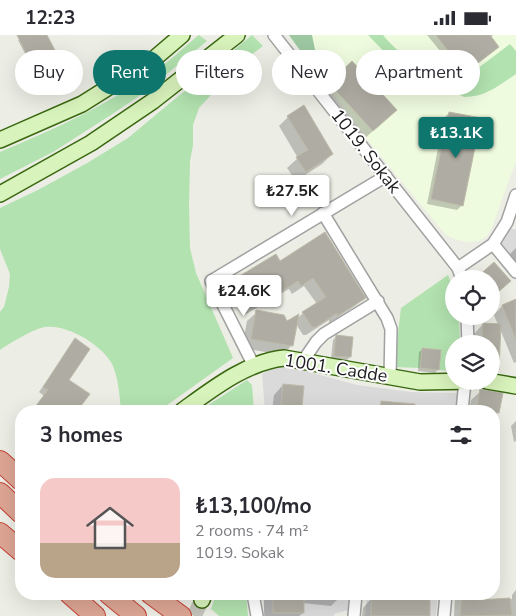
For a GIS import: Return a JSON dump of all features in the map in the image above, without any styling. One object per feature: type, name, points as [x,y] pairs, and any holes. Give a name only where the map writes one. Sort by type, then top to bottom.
[{"type":"highway","points":[[0,461],[15,475]]},
{"type":"highway","points":[[0,493],[15,507]]},
{"type":"highway","points":[[0,533],[15,546]]},
{"type":"highway","points":[[77,600],[95,616]]},
{"type":"highway","points":[[116,600],[136,616]]},
{"type":"highway","points":[[159,600],[181,616]]},
{"type":"main road","points":[[0,140],[82,104],[155,58],[182,35]]},
{"type":"main road","points":[[0,194],[91,143],[153,101],[237,35]]},
{"type":"main road","name":"1001. Cadde","points":[[191,405],[229,379],[254,366],[274,359],[284,358],[420,382],[445,382]]},
{"type":"main road","points":[[500,383],[516,386]]},
{"type":"street","name":"1019. Sokak","points":[[274,35],[458,270]]},
{"type":"street","points":[[254,366],[211,281],[386,176]]},
{"type":"street","points":[[463,270],[493,244],[511,223],[516,195]]},
{"type":"street","points":[[323,213],[378,301],[391,329],[390,377]]},
{"type":"street","points":[[493,244],[516,272]]},
{"type":"street","points":[[304,361],[316,342],[324,334],[378,301]]},
{"type":"street","points":[[463,405],[466,390]]},
{"type":"street","points":[[254,600],[257,616]]},
{"type":"street","points":[[354,616],[355,600]]},
{"type":"street","points":[[444,616],[445,600]]},
{"type":"shaded area","points":[[289,35],[516,35],[516,161],[487,236],[479,241],[468,242],[446,235],[374,148],[334,95],[346,95],[346,50],[300,50]]},
{"type":"shaded area","points":[[510,228],[516,230],[516,267],[499,245]]},
{"type":"shaded area","points":[[287,366],[357,385],[412,392],[457,393],[456,405],[265,405],[262,374],[272,368]]},
{"type":"shaded area","points":[[263,600],[349,600],[348,610],[334,614],[334,616],[265,616]]},
{"type":"shaded area","points":[[366,600],[437,600],[436,616],[365,616]]},
{"type":"green space","points":[[199,35],[207,41],[196,50],[181,50]]},
{"type":"green space","points":[[252,35],[263,46],[258,50],[234,50]]},
{"type":"green space","points":[[289,35],[312,35],[315,50],[300,50]]},
{"type":"green space","points":[[368,35],[383,35],[398,50],[382,50]]},
{"type":"green space","points":[[510,44],[516,51],[516,74],[480,95],[480,67]]},
{"type":"green space","points":[[176,54],[176,66],[166,75],[166,63]]},
{"type":"green space","points":[[118,95],[141,95],[53,152],[0,179],[0,152],[60,126]]},
{"type":"green space","points":[[180,95],[211,95],[199,108],[193,125],[193,145],[190,161],[190,248],[196,273],[233,358],[167,405],[120,405],[117,379],[111,362],[91,342],[73,332],[54,327],[40,328],[15,340],[0,350],[0,312],[4,307],[10,274],[0,249],[0,208],[89,162],[128,138]]},
{"type":"green space","points":[[460,95],[479,95],[472,97]]},
{"type":"green space","points":[[445,277],[445,325],[459,325],[460,335],[445,335],[445,370],[439,370],[441,350],[423,348],[420,368],[394,367],[401,308]]},
{"type":"green space","points":[[247,380],[252,385],[254,405],[208,405]]},
{"type":"green space","points":[[214,600],[247,600],[248,616],[219,616],[211,609]]},
{"type":"building","points":[[17,35],[47,35],[55,50],[24,50]]},
{"type":"building","points":[[436,35],[490,35],[499,47],[480,61],[480,50],[448,50]]},
{"type":"building","points":[[352,61],[356,65],[356,95],[383,95],[397,110],[373,131],[340,95],[346,95],[346,67]]},
{"type":"building","points":[[304,105],[333,154],[306,172],[296,157],[308,150],[287,116]]},
{"type":"building","points":[[449,112],[481,118],[463,206],[431,199]]},
{"type":"building","points":[[325,232],[366,298],[337,316],[337,313],[316,327],[312,327],[302,312],[326,297],[313,278],[301,286],[298,281],[256,307],[238,277],[276,254],[280,261]]},
{"type":"building","points":[[494,262],[511,281],[500,290],[500,270],[485,270]]},
{"type":"building","points":[[516,299],[516,340],[502,305]]},
{"type":"building","points":[[256,310],[284,315],[287,321],[299,314],[293,346],[251,339]]},
{"type":"building","points":[[501,324],[500,347],[500,335],[482,335],[483,325]]},
{"type":"building","points":[[336,335],[353,337],[351,357],[334,356]]},
{"type":"building","points":[[75,338],[90,349],[69,380],[90,394],[82,405],[37,405],[48,390],[43,387]]},
{"type":"building","points":[[422,348],[441,350],[439,370],[420,368]]},
{"type":"building","points":[[283,384],[304,386],[302,405],[281,405]]},
{"type":"building","points":[[480,390],[503,393],[500,408],[500,405],[478,405]]},
{"type":"building","points":[[381,401],[415,404],[415,405],[381,405]]},
{"type":"building","points":[[510,598],[512,615],[460,616],[461,600],[500,600]]},
{"type":"building","points":[[273,600],[304,600],[304,613],[273,613]]},
{"type":"building","points":[[372,600],[430,600],[430,616],[371,616]]},
{"type":"tunnel","points":[[194,616],[202,600]]}]
